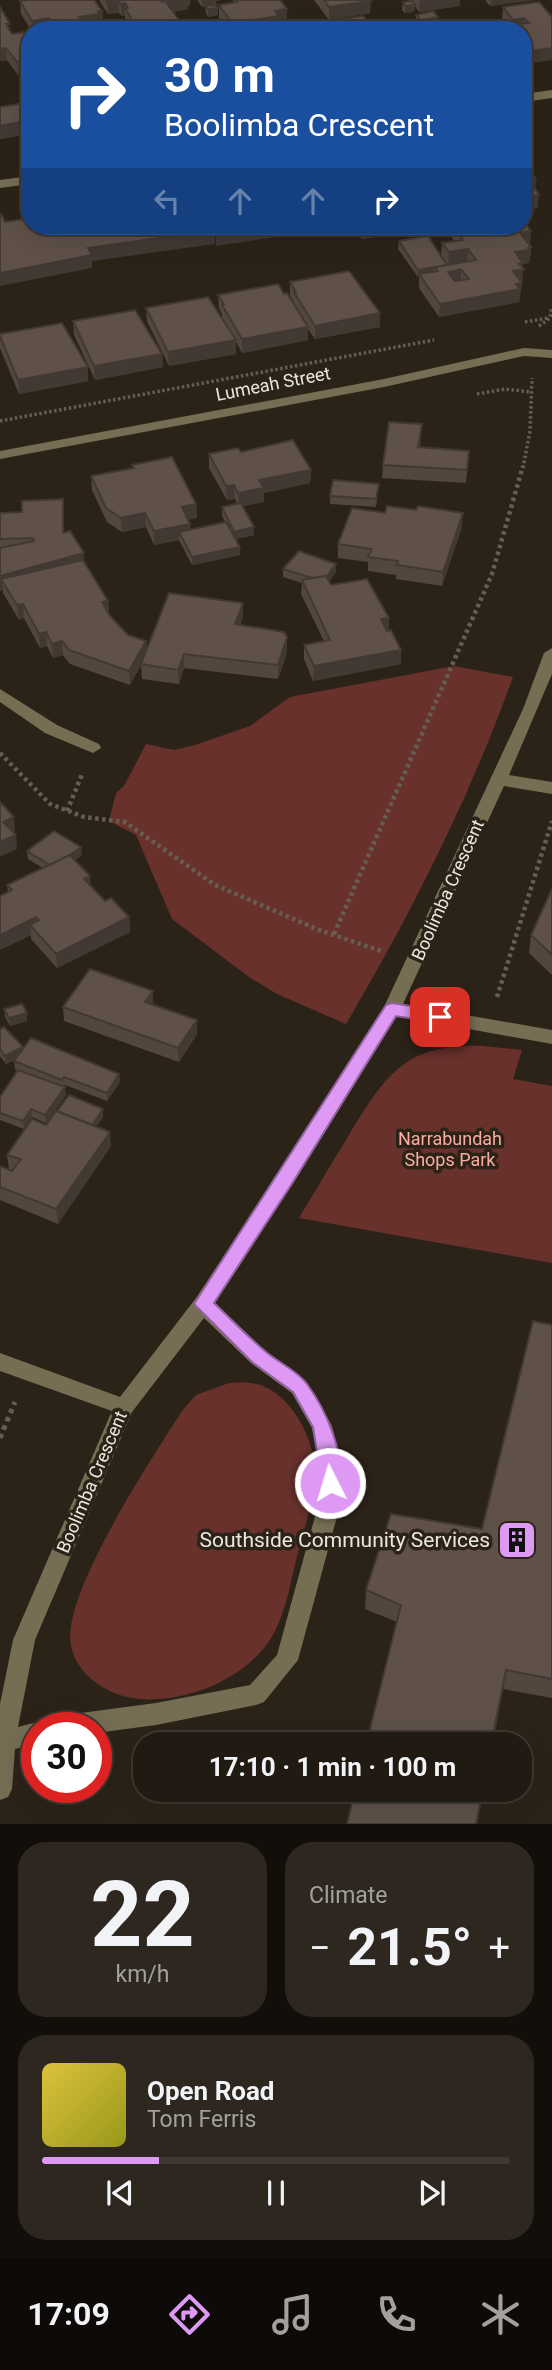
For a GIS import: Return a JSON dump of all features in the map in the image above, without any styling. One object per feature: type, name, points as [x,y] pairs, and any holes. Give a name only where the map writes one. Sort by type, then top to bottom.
[{"type":"street","points":[[532,97],[552,94]]},
{"type":"street","points":[[0,184],[21,181]]},
{"type":"street","name":"Lumeah Street","points":[[0,455],[384,383],[524,352],[552,354]]},
{"type":"street","name":"Boolimba Crescent","points":[[0,1789],[4,1741],[24,1640],[124,1407],[203,1304],[287,1177],[392,1009],[531,709],[552,653]]},
{"type":"street","points":[[0,694],[51,729],[93,748]]},
{"type":"street","points":[[498,779],[552,788]]},
{"type":"street","points":[[392,1009],[552,1037]]},
{"type":"street","points":[[112,1720],[256,1695],[287,1660],[330,1502],[330,1464],[322,1426],[299,1387],[258,1357],[203,1304]]},
{"type":"street","points":[[0,1362],[124,1407]]},
{"type":"street","points":[[4,1741],[21,1737]]},
{"type":"path","points":[[523,323],[552,317]]},
{"type":"path","points":[[0,421],[441,339]]},
{"type":"path","points":[[334,934],[492,574],[509,522],[530,431],[532,376],[524,352]]},
{"type":"path","points":[[67,811],[93,748]]},
{"type":"path","points":[[0,753],[50,804],[84,817],[125,822],[215,885],[414,964]]},
{"type":"path","points":[[494,1005],[552,821]]},
{"type":"path","points":[[0,1438],[27,1372]]},
{"type":"green space","points":[[454,666],[513,677],[478,766],[438,854],[346,1024],[277,994],[249,977],[172,919],[136,835],[109,821],[116,793],[124,786],[146,744],[174,750],[195,745],[250,726],[290,697]]},
{"type":"green space","name":"Narrabundah Shops Park","points":[[457,1046],[522,1050],[513,1079],[552,1086],[552,1263],[299,1218],[362,1114],[387,1079],[401,1066],[435,1050]]},
{"type":"green space","points":[[229,1383],[256,1384],[276,1393],[302,1424],[312,1450],[315,1475],[313,1495],[282,1614],[263,1650],[230,1677],[210,1687],[168,1698],[147,1699],[118,1694],[92,1679],[74,1656],[71,1624],[80,1595],[131,1492],[182,1411],[196,1395]]},
{"type":"building","points":[[94,0],[102,11],[98,11],[100,14],[79,17],[82,21],[50,21],[49,18],[32,21],[20,1]]},
{"type":"building","points":[[118,0],[166,0],[160,1],[166,2],[180,21],[133,21],[125,3],[121,4]]},
{"type":"building","points":[[235,0],[280,0],[287,9],[275,11],[279,16],[231,21],[219,5],[237,2]]},
{"type":"building","points":[[324,0],[370,0],[371,1],[329,7]]},
{"type":"building","points":[[412,1],[415,5],[405,6],[403,2]]},
{"type":"building","points":[[539,2],[552,17],[552,48],[532,51],[532,21],[524,18],[513,20],[503,7]]},
{"type":"building","points":[[215,5],[218,8],[208,9],[205,6]]},
{"type":"building","points":[[0,7],[10,24],[6,24],[12,34],[21,32],[21,61],[17,62],[6,48],[0,49]]},
{"type":"building","points":[[433,11],[438,17],[421,20],[416,15]]},
{"type":"building","points":[[363,16],[367,21],[331,21]]},
{"type":"building","points":[[21,104],[21,122],[0,126],[0,107]]},
{"type":"building","points":[[532,183],[539,195],[532,196]]},
{"type":"building","points":[[0,214],[5,222],[21,219],[21,235],[179,235],[88,248],[92,255],[0,273]]},
{"type":"building","points":[[459,235],[522,235],[531,247],[528,248],[530,250],[515,252],[524,269],[513,271],[522,283],[516,284],[520,289],[440,304],[419,274],[438,271],[435,267],[476,260],[468,249],[449,252],[442,243],[463,240]],"holes":[[[461,269],[469,279],[455,281],[448,272]]]},
{"type":"building","points":[[428,236],[447,265],[418,270],[399,241]]},
{"type":"building","points":[[349,271],[380,313],[315,326],[290,282]]},
{"type":"building","points":[[278,284],[284,294],[287,293],[308,327],[242,339],[218,295]]},
{"type":"building","points":[[208,297],[236,340],[168,352],[146,308]]},
{"type":"building","points":[[135,310],[162,354],[94,366],[73,321]]},
{"type":"building","points":[[62,323],[88,367],[18,380],[0,334]]},
{"type":"building","points":[[389,422],[422,424],[418,447],[469,451],[467,470],[383,465]]},
{"type":"building","points":[[293,440],[311,470],[259,480],[264,488],[238,493],[234,485],[226,486],[209,454],[238,448],[241,452]]},
{"type":"building","points":[[172,457],[196,504],[182,507],[190,524],[154,531],[145,513],[121,518],[106,508],[91,476]]},
{"type":"building","points":[[333,480],[379,484],[376,499],[330,496]]},
{"type":"building","points":[[63,499],[63,533],[70,531],[84,553],[0,576],[0,548],[34,541],[33,538],[0,539],[0,513],[22,512],[22,501]]},
{"type":"building","points":[[241,503],[254,527],[234,532],[222,507]]},
{"type":"building","points":[[387,506],[416,510],[418,506],[463,513],[443,572],[397,565],[398,561],[368,557],[372,549],[338,544],[352,508],[385,513]]},
{"type":"building","points":[[226,522],[240,547],[192,557],[179,532]]},
{"type":"building","points":[[299,551],[336,564],[327,576],[312,578],[283,569]]},
{"type":"building","points":[[83,560],[108,601],[102,602],[110,616],[128,635],[146,641],[129,671],[69,650],[62,641],[52,644],[46,632],[39,634],[23,604],[17,605],[1,579]]},
{"type":"building","points":[[326,576],[331,585],[367,579],[389,618],[381,619],[387,631],[391,630],[401,650],[314,666],[304,645],[330,640],[302,580]]},
{"type":"building","points":[[169,593],[243,603],[235,624],[284,632],[287,637],[278,665],[184,654],[178,670],[141,664]]},
{"type":"building","points":[[0,802],[14,817],[3,822],[16,835],[0,842]]},
{"type":"building","points":[[54,831],[81,847],[50,865],[27,851]]},
{"type":"building","points":[[70,855],[90,876],[84,879],[105,901],[111,898],[129,917],[56,954],[30,925],[39,920],[36,917],[0,935],[0,896],[12,890],[7,885]]},
{"type":"building","points":[[552,889],[552,955],[531,935]]},
{"type":"building","points":[[90,969],[153,991],[145,1002],[197,1020],[178,1048],[63,1007]]},
{"type":"building","points":[[22,1004],[27,1013],[9,1018],[4,1009]]},
{"type":"building","points":[[4,1027],[23,1047],[5,1056],[0,1049],[0,1029]]},
{"type":"building","points":[[31,1038],[119,1074],[107,1093],[64,1077],[62,1080],[14,1061]]},
{"type":"building","points":[[18,1070],[65,1087],[45,1115],[31,1109],[23,1121],[0,1113],[0,1097]]},
{"type":"building","points":[[69,1095],[103,1109],[92,1125],[57,1111]]},
{"type":"building","points":[[56,1111],[110,1132],[56,1209],[0,1187],[0,1166],[12,1171],[21,1159],[7,1155],[32,1119],[46,1125]]},
{"type":"building","name":"Southside Community Services","points":[[533,1321],[552,1325],[552,1679],[506,1670],[494,1732],[369,1732],[401,1605],[366,1590],[391,1514],[482,1529]]},
{"type":"building","points":[[352,1802],[481,1802],[476,1824],[347,1824]]},
{"type":"place","name":"Southside Community Services","points":[[517,1540]]},
{"type":"route","points":[[330,1483],[330,1464],[322,1426],[299,1387],[258,1357],[203,1304],[287,1177],[392,1009],[440,1017]]}]
